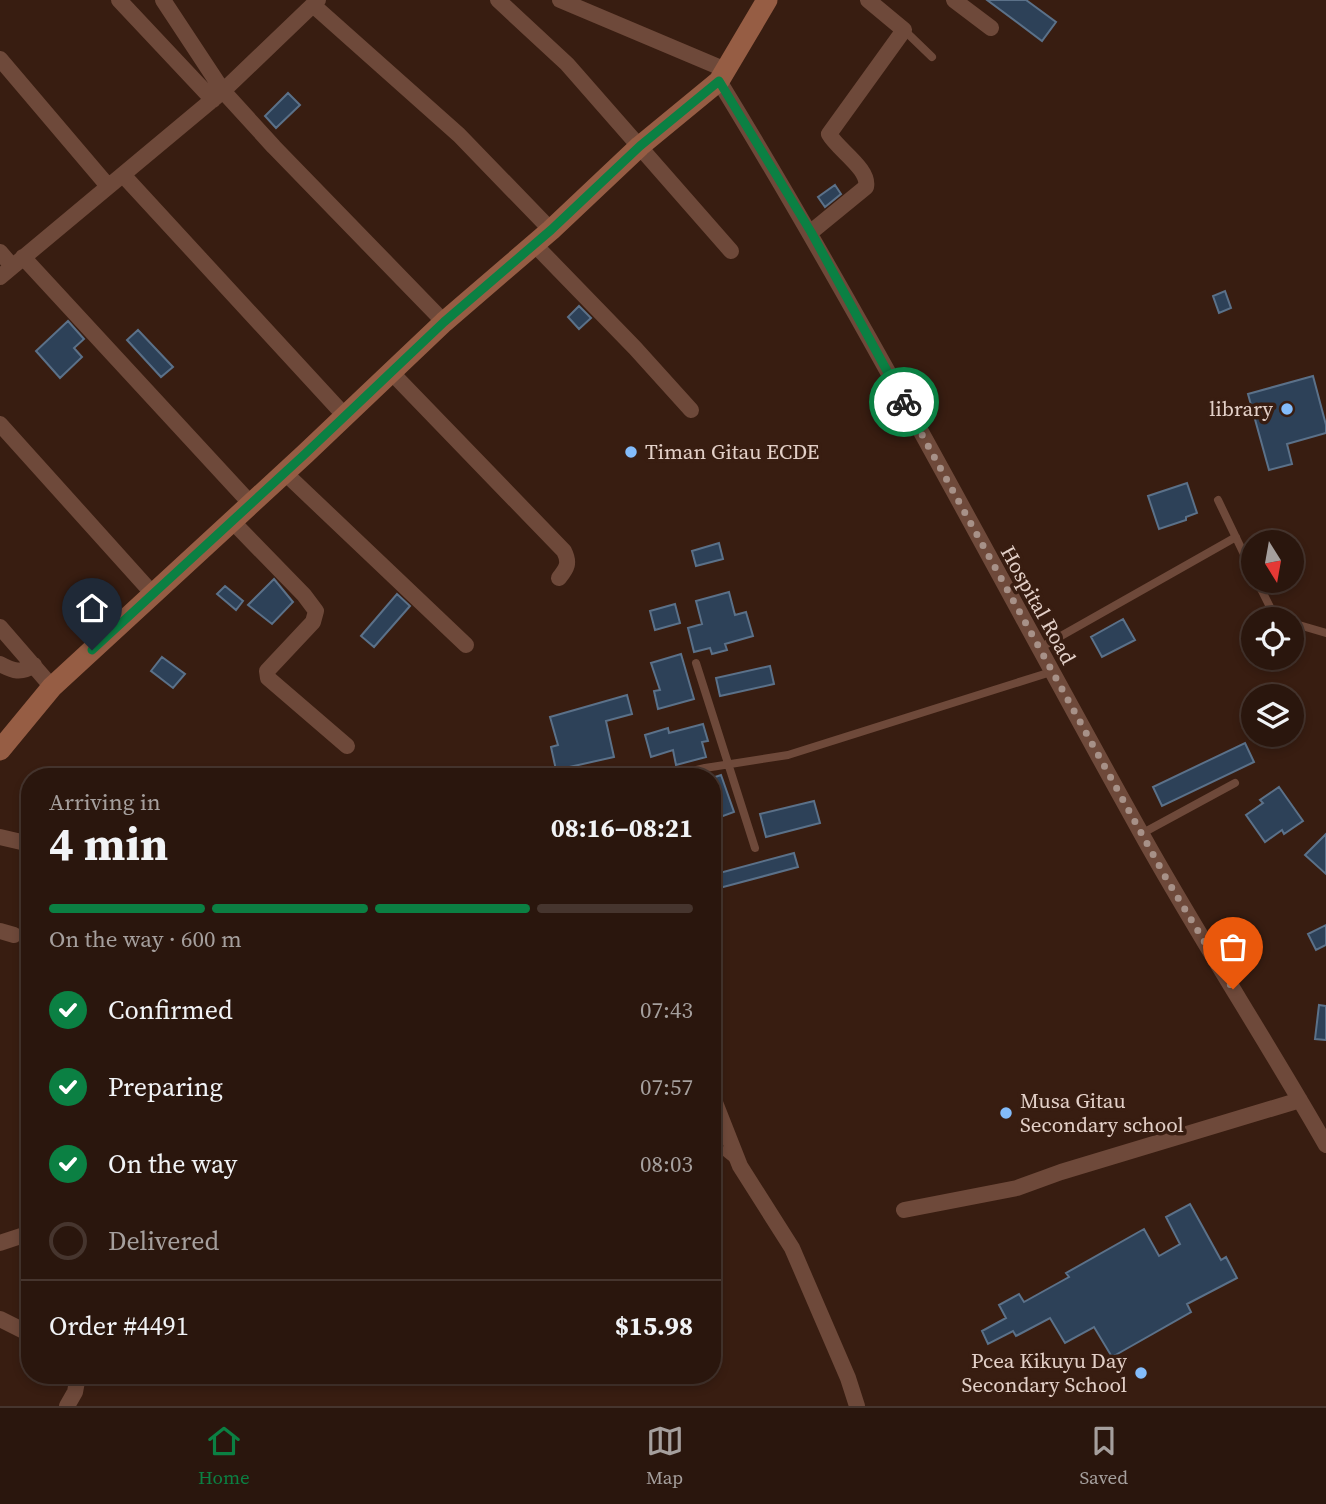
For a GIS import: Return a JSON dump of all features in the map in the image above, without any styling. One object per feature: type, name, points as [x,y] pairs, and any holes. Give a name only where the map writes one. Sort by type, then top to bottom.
[{"type":"main road","points":[[0,750],[52,687],[285,473],[444,322],[551,230],[640,146],[723,76],[767,0]]},
{"type":"street","points":[[119,0],[282,156],[444,322]]},
{"type":"street","points":[[163,0],[218,96]]},
{"type":"street","points":[[498,0],[567,64],[731,251]]},
{"type":"street","points":[[560,0],[723,76]]},
{"type":"street","points":[[811,232],[866,187],[864,174],[831,138],[829,132],[904,30],[868,0]]},
{"type":"street","points":[[954,0],[990,28]]},
{"type":"street","points":[[12,267],[218,96],[316,2],[458,135],[551,230]]},
{"type":"street","points":[[0,59],[108,186]]},
{"type":"street","name":"Hospital Road","points":[[723,76],[1141,834],[1326,1145]]},
{"type":"street","points":[[124,176],[345,416]]},
{"type":"street","points":[[534,244],[691,410]]},
{"type":"street","points":[[0,252],[251,504]]},
{"type":"street","points":[[392,373],[564,551],[567,568],[559,578]]},
{"type":"street","points":[[0,424],[153,594]]},
{"type":"street","points":[[285,473],[466,645]]},
{"type":"street","points":[[232,522],[304,594],[316,611],[313,622],[267,671],[268,678],[347,746]]},
{"type":"street","points":[[0,627],[52,687]]},
{"type":"street","points":[[0,664],[13,672],[22,672],[34,665]]},
{"type":"street","points":[[0,837],[21,842]]},
{"type":"street","points":[[904,1210],[1017,1188],[1061,1172],[1300,1100]]},
{"type":"street","points":[[721,1118],[740,1166],[792,1248],[848,1378],[857,1406]]},
{"type":"street","points":[[0,1243],[21,1236]]},
{"type":"street","points":[[0,1319],[21,1330]]},
{"type":"street","points":[[67,1406],[76,1384]]},
{"type":"lane","points":[[904,30],[932,57]]},
{"type":"lane","points":[[1218,500],[1241,548]]},
{"type":"lane","points":[[1038,649],[1236,537]]},
{"type":"lane","points":[[1304,627],[1326,633]]},
{"type":"lane","points":[[696,663],[755,848]]},
{"type":"lane","points":[[714,768],[788,755],[1051,671]]},
{"type":"lane","points":[[1141,834],[1235,783]]},
{"type":"lane","points":[[721,1150],[740,1166]]},
{"type":"building","points":[[987,0],[1026,0],[1056,22],[1042,41]]},
{"type":"building","points":[[288,93],[300,105],[276,128],[265,116]]},
{"type":"building","points":[[835,185],[841,194],[825,207],[818,197]]},
{"type":"building","points":[[1225,291],[1231,308],[1219,313],[1213,296]]},
{"type":"building","points":[[579,306],[591,318],[579,329],[568,317]]},
{"type":"building","points":[[68,321],[84,339],[74,348],[82,357],[60,378],[36,351]]},
{"type":"building","points":[[138,330],[173,367],[161,377],[127,340]]},
{"type":"building","name":"library","points":[[1313,376],[1326,433],[1287,444],[1292,464],[1269,470],[1248,394]]},
{"type":"building","points":[[1187,483],[1197,513],[1186,517],[1186,520],[1159,529],[1148,496]]},
{"type":"building","points":[[719,543],[723,559],[696,566],[692,551]]},
{"type":"building","points":[[274,579],[293,602],[272,624],[248,605]]},
{"type":"building","points":[[225,586],[243,601],[236,610],[217,594]]},
{"type":"building","points":[[729,592],[735,615],[746,612],[753,636],[725,644],[727,650],[712,654],[710,648],[694,652],[688,628],[702,624],[696,601]]},
{"type":"building","points":[[397,594],[410,606],[374,647],[361,636]]},
{"type":"building","points":[[675,604],[680,623],[655,630],[650,611]]},
{"type":"building","points":[[1123,619],[1135,640],[1102,657],[1091,637]]},
{"type":"building","points":[[681,654],[694,699],[658,709],[654,691],[660,690],[651,663]]},
{"type":"building","points":[[162,657],[185,674],[173,688],[151,671]]},
{"type":"building","points":[[770,666],[774,684],[720,696],[716,678]]},
{"type":"building","points":[[627,695],[632,714],[606,721],[614,757],[565,768],[556,768],[551,747],[558,745],[550,717]]},
{"type":"building","points":[[703,724],[708,741],[702,742],[706,757],[676,765],[673,750],[651,757],[645,735],[668,728],[669,733]]},
{"type":"building","points":[[1241,745],[1247,747],[1254,762],[1162,806],[1153,787]]},
{"type":"building","points":[[721,775],[734,812],[721,817]]},
{"type":"building","points":[[1279,787],[1303,821],[1284,834],[1282,830],[1265,842],[1246,815],[1263,803],[1260,800]]},
{"type":"building","points":[[814,801],[820,823],[766,837],[760,814]]},
{"type":"building","points":[[1326,834],[1326,874],[1305,855]]},
{"type":"building","points":[[794,853],[798,867],[721,888],[721,873]]},
{"type":"building","points":[[1326,925],[1326,945],[1316,950],[1308,934]]},
{"type":"building","points":[[1319,1005],[1326,1006],[1326,1040],[1315,1039]]},
{"type":"building","points":[[1190,1204],[1221,1260],[1226,1257],[1237,1278],[1187,1304],[1191,1312],[1112,1357],[1094,1327],[1065,1343],[1050,1318],[1016,1336],[1013,1331],[988,1344],[982,1331],[1006,1318],[999,1305],[1019,1294],[1024,1302],[1069,1277],[1066,1273],[1144,1229],[1159,1256],[1180,1244],[1166,1217]]},
{"type":"way so far","points":[[904,402],[1007,594],[1166,878],[1233,989]]},
{"type":"place","name":"library","points":[[1287,409]]},
{"type":"place","name":"Timan Gitau ECDE","points":[[631,452]]},
{"type":"place","name":"Musa Gitau Secondary school","points":[[1006,1113]]},
{"type":"place","name":"Pcea Kikuyu Day Secondary School","points":[[1141,1373]]},
{"type":"route","points":[[92,650],[444,322],[551,230],[640,146],[719,81],[811,232],[904,402]]}]
